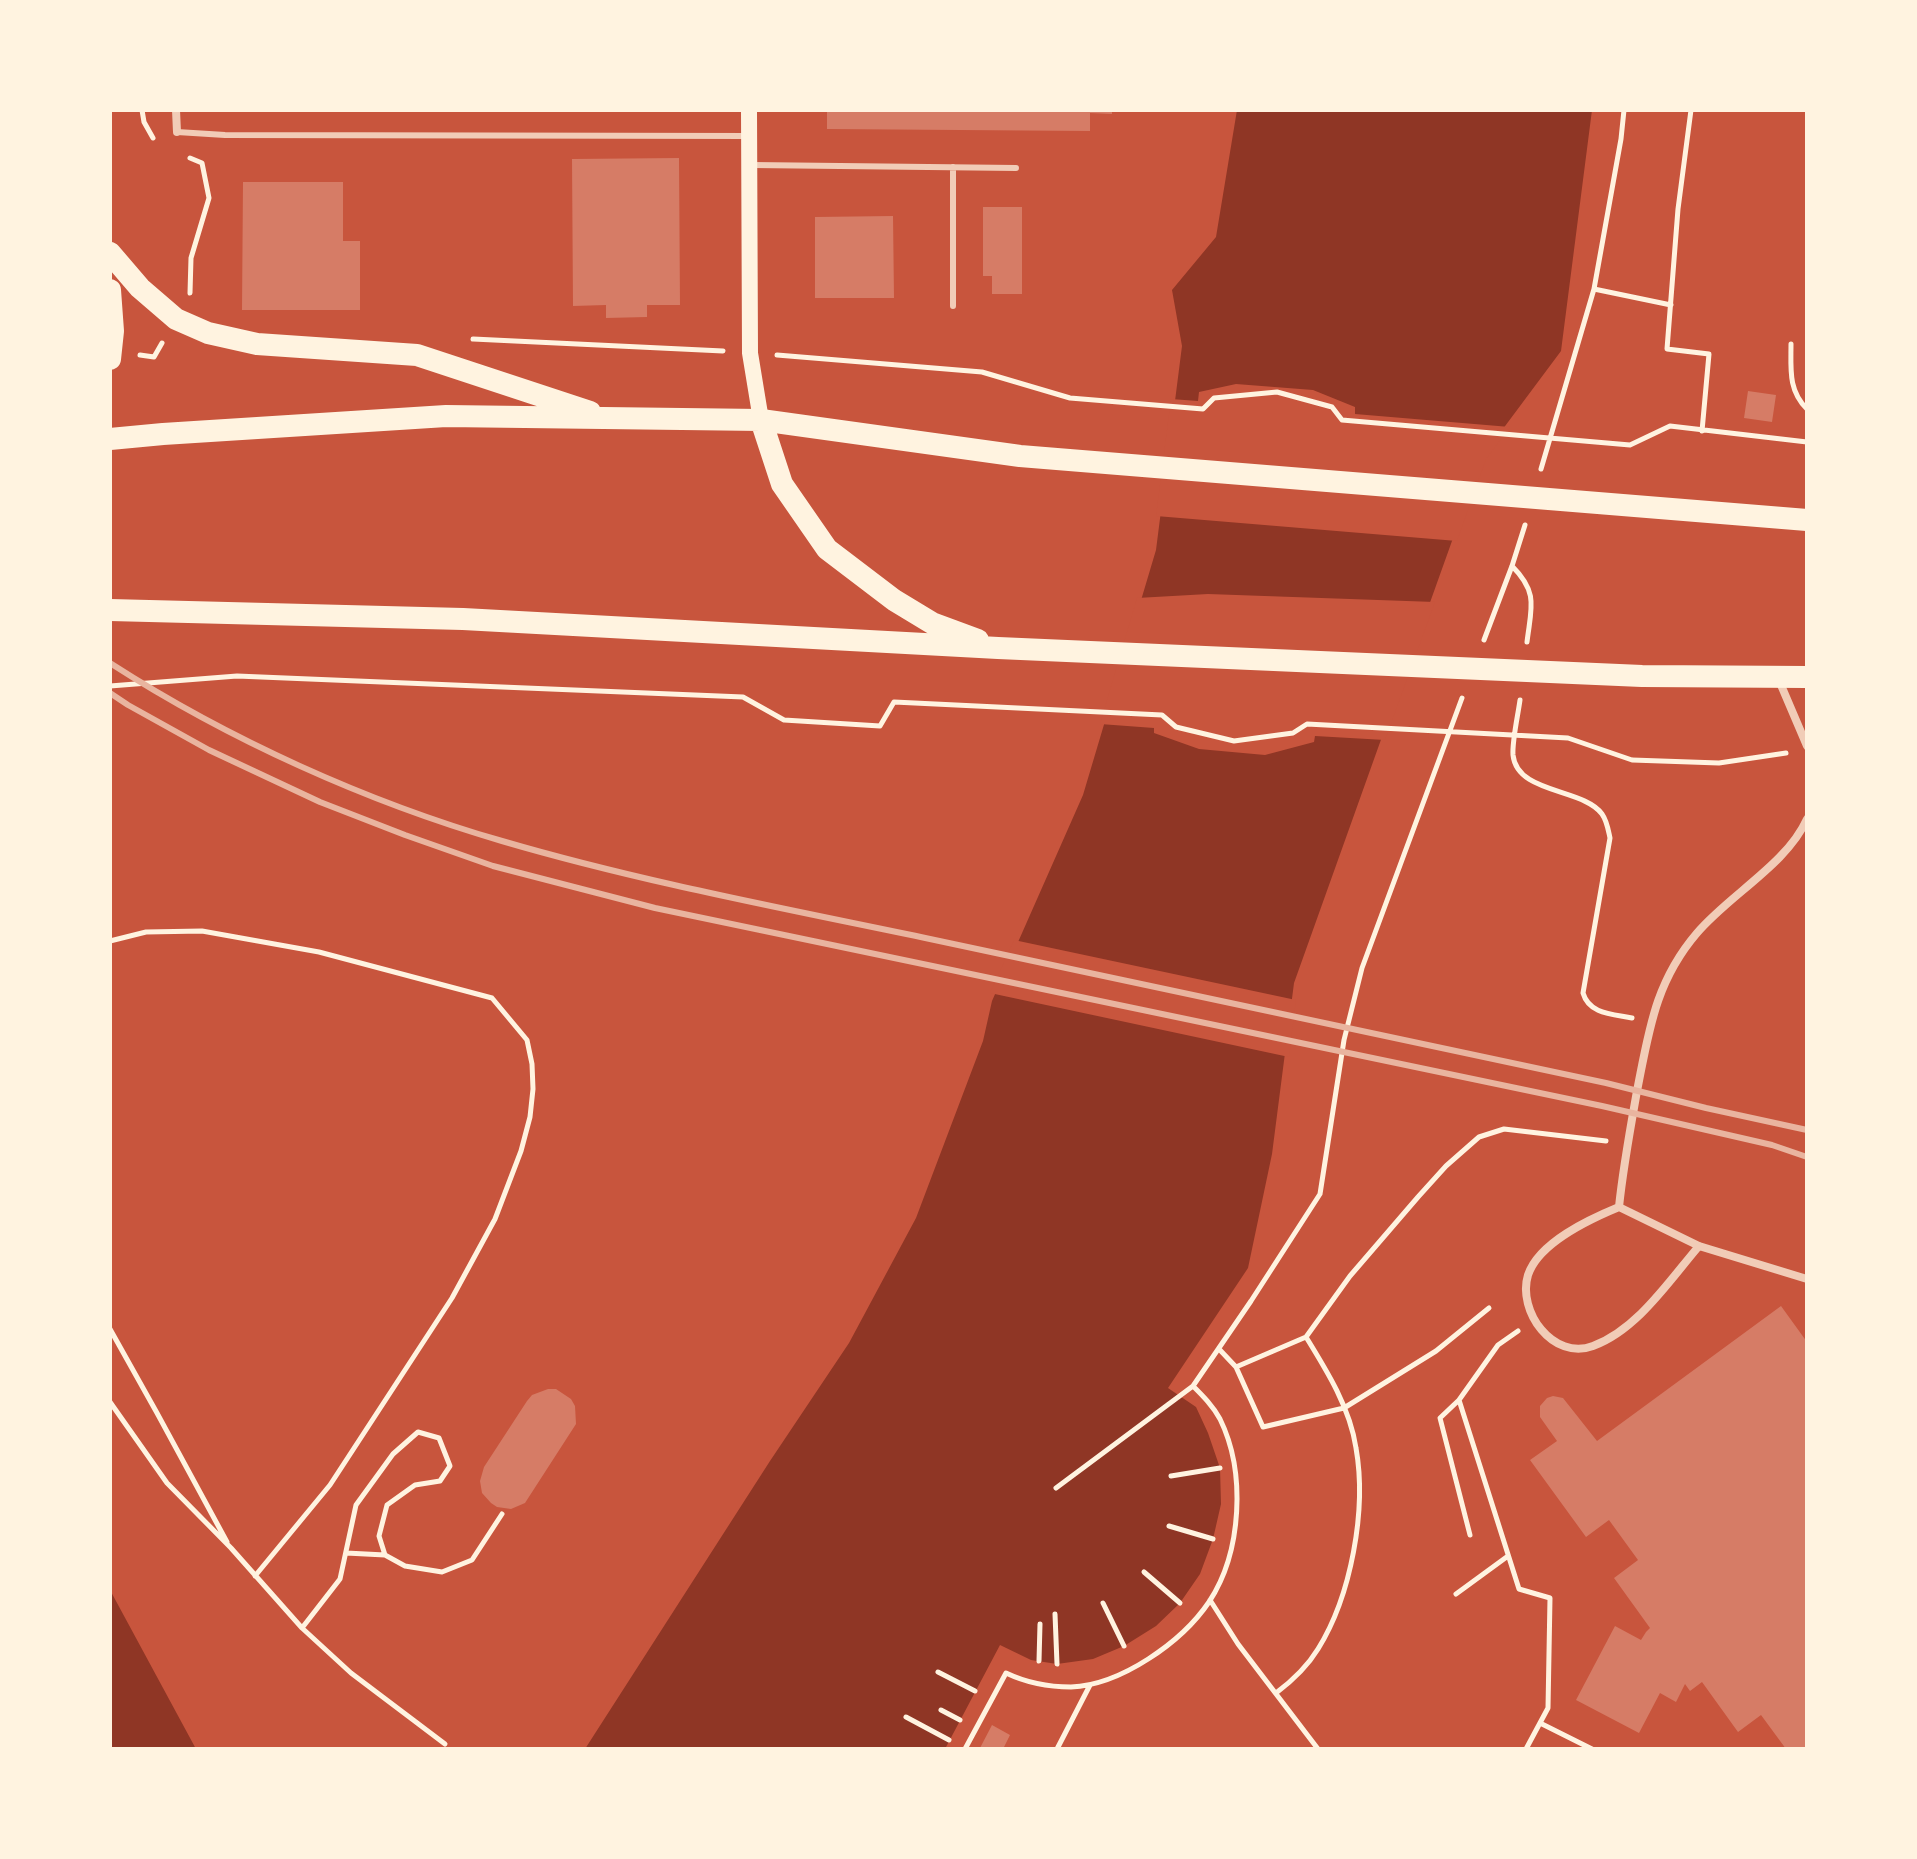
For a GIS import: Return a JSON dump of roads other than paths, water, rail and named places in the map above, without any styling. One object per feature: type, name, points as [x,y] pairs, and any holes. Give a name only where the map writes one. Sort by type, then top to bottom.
[{"type":"highway","points":[[110,253],[140,288],[176,319],[208,333],[257,344],[417,355],[610,418]]},
{"type":"highway","points":[[110,290],[113,331],[110,359]]},
{"type":"highway","points":[[110,439],[446,416],[761,420],[1020,456],[1807,520]]},
{"type":"highway","points":[[761,420],[782,484],[827,549],[894,600],[932,623],[998,648]]},
{"type":"highway","points":[[110,610],[463,619],[998,648],[1642,676],[1807,677]]},
{"type":"main road","points":[[749,110],[750,353],[761,420]]},
{"type":"street","points":[[176,110],[177,132]]},
{"type":"street","points":[[1778,677],[1807,746]]},
{"type":"street","points":[[1619,1207],[1650,1021],[1661,991],[1676,961],[1698,931],[1786,850],[1807,819]]},
{"type":"street","points":[[1699,1246],[1638,1318],[1591,1347],[1562,1346],[1542,1332],[1535,1321],[1526,1289],[1535,1261],[1576,1227],[1619,1207],[1699,1246],[1807,1279]]},
{"type":"lane","points":[[177,132],[225,135],[749,136]]},
{"type":"lane","points":[[748,165],[1016,168]]},
{"type":"lane","points":[[953,167],[953,306]]},
{"type":"railway","points":[[110,663],[202,717],[350,788],[451,825],[555,856],[715,894],[1606,1083],[1807,1130]]},
{"type":"railway","points":[[110,693],[209,750],[320,802],[493,866],[655,908],[1602,1106],[1772,1145],[1807,1157]]}]
